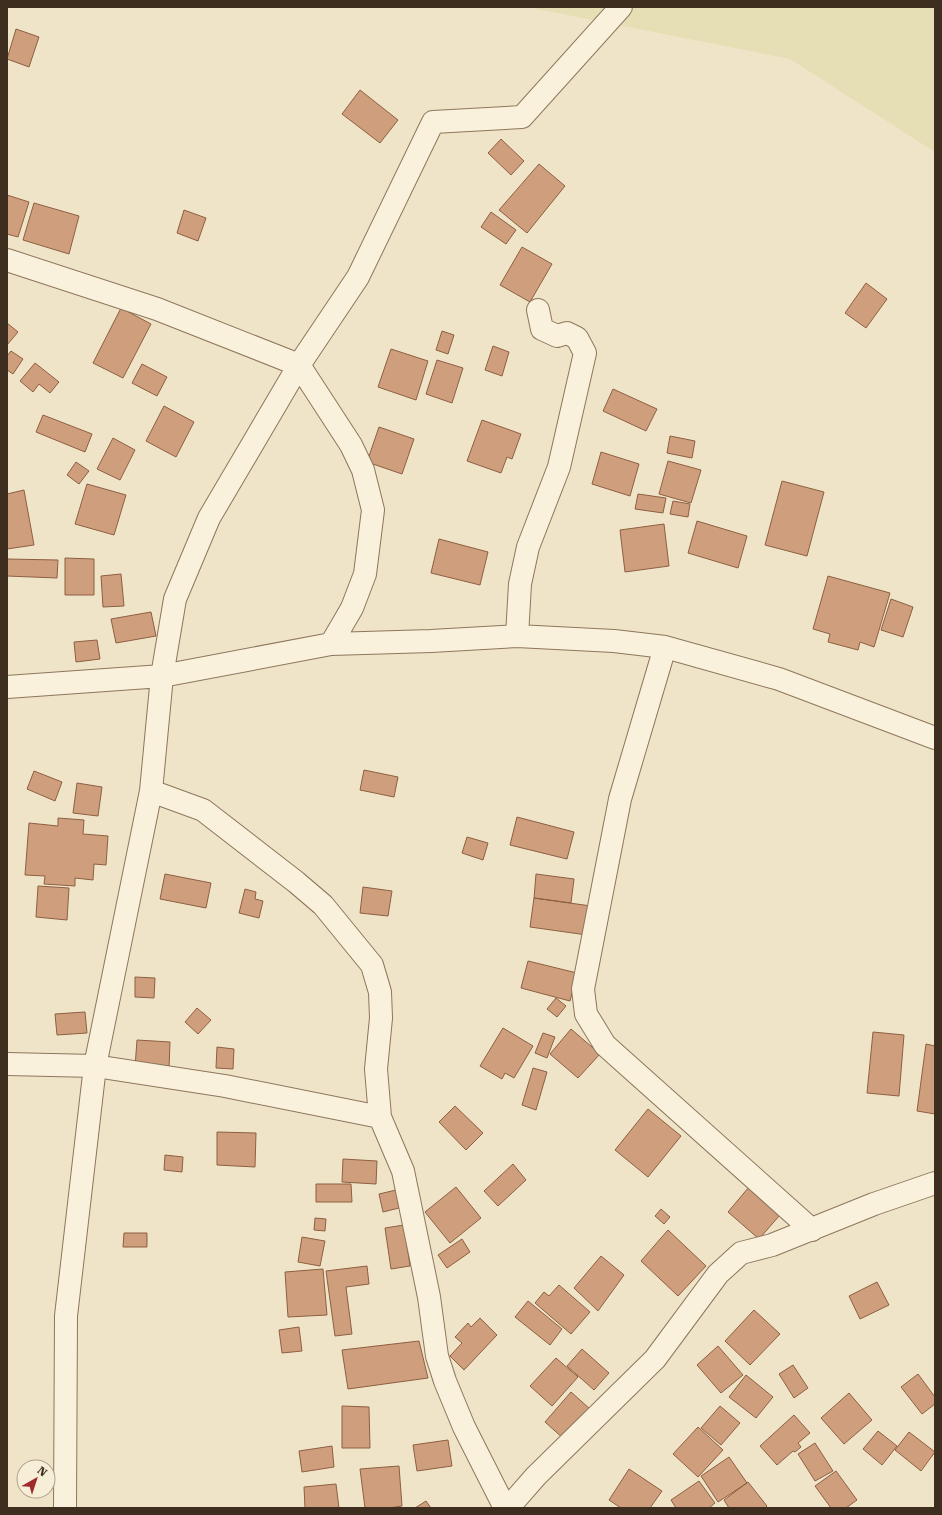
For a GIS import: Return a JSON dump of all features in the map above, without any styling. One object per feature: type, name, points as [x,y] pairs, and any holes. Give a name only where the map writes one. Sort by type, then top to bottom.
[{"type":"street","points":[[65,1508],[66,1316],[95,1066],[151,791],[162,676],[175,599],[209,518],[299,365],[358,277],[433,122],[522,117],[621,7]]},
{"type":"street","points":[[7,260],[157,309],[299,365],[351,445],[362,470],[373,510],[365,574],[352,608],[332,644]]},
{"type":"street","points":[[516,636],[520,584],[528,547],[559,467],[585,353],[577,338],[567,333],[557,336],[542,329],[538,310]]},
{"type":"street","points":[[7,687],[162,676],[332,644],[431,641],[516,636],[614,641],[665,648],[779,679],[935,738]]},
{"type":"street","points":[[665,648],[620,799],[583,989],[586,1014],[605,1045],[812,1230]]},
{"type":"street","points":[[151,791],[203,810],[296,882],[323,905],[372,965],[380,992],[380,1018],[376,1069],[380,1117],[403,1171],[429,1297],[437,1356],[445,1381],[464,1427],[505,1508]]},
{"type":"street","points":[[7,1064],[95,1066],[225,1086],[380,1117]]},
{"type":"street","points":[[508,1508],[541,1471],[655,1359],[718,1274],[741,1253],[772,1246],[874,1204],[935,1183]]},
{"type":"shaded area","points":[[527,7],[935,7],[935,152],[790,59]]},
{"type":"building","points":[[16,29],[39,37],[29,67],[7,59]]},
{"type":"building","points":[[360,90],[398,120],[380,143],[342,114]]},
{"type":"building","points":[[501,139],[524,161],[511,175],[488,153]]},
{"type":"building","points":[[539,164],[565,186],[527,233],[499,210]]},
{"type":"building","points":[[7,195],[29,202],[18,237],[7,234]]},
{"type":"building","points":[[34,203],[79,216],[69,254],[23,240]]},
{"type":"building","points":[[184,210],[206,218],[198,241],[177,233]]},
{"type":"building","points":[[491,212],[516,230],[506,244],[481,227]]},
{"type":"building","points":[[522,247],[552,264],[530,302],[500,285]]},
{"type":"building","points":[[866,283],[887,299],[866,328],[845,313]]},
{"type":"building","points":[[121,308],[151,324],[123,378],[93,363]]},
{"type":"building","points":[[7,323],[18,332],[7,345]]},
{"type":"building","points":[[442,331],[454,335],[448,354],[436,350]]},
{"type":"building","points":[[493,346],[509,352],[502,376],[485,370]]},
{"type":"building","points":[[391,349],[428,361],[416,400],[378,387]]},
{"type":"building","points":[[11,351],[23,359],[13,374],[7,370],[7,356]]},
{"type":"building","points":[[437,360],[463,368],[452,403],[426,394]]},
{"type":"building","points":[[35,363],[59,382],[50,393],[39,384],[33,392],[20,381]]},
{"type":"building","points":[[142,364],[167,377],[157,396],[132,383]]},
{"type":"building","points":[[613,389],[657,409],[646,431],[603,411]]},
{"type":"building","points":[[164,406],[194,422],[176,457],[146,441]]},
{"type":"building","points":[[43,415],[92,434],[85,452],[36,432]]},
{"type":"building","points":[[482,420],[521,434],[512,459],[507,457],[501,473],[467,461]]},
{"type":"building","points":[[379,427],[414,439],[402,474],[367,462]]},
{"type":"building","points":[[670,436],[695,441],[692,458],[667,453]]},
{"type":"building","points":[[113,438],[135,450],[120,480],[97,469]]},
{"type":"building","points":[[601,452],[639,464],[630,496],[592,484]]},
{"type":"building","points":[[668,461],[701,470],[691,503],[659,494]]},
{"type":"building","points":[[76,462],[89,471],[79,484],[67,475]]},
{"type":"building","points":[[782,481],[824,492],[807,556],[765,545]]},
{"type":"building","points":[[87,484],[126,495],[114,535],[75,524]]},
{"type":"building","points":[[24,490],[34,545],[7,549],[7,494]]},
{"type":"building","points":[[638,494],[666,498],[663,513],[635,509]]},
{"type":"building","points":[[673,501],[690,504],[688,517],[670,514]]},
{"type":"building","points":[[697,521],[747,536],[738,568],[688,553]]},
{"type":"building","points":[[664,524],[669,566],[625,572],[620,530]]},
{"type":"building","points":[[439,539],[488,552],[480,585],[431,573]]},
{"type":"building","points":[[65,558],[94,559],[94,595],[65,595]]},
{"type":"building","points":[[7,559],[58,560],[57,578],[7,576]]},
{"type":"building","points":[[121,574],[124,606],[103,607],[101,576]]},
{"type":"building","points":[[828,576],[890,593],[874,647],[860,642],[858,650],[828,642],[830,634],[813,629]]},
{"type":"building","points":[[891,599],[913,607],[903,637],[881,630]]},
{"type":"building","points":[[151,612],[156,636],[116,643],[111,619]]},
{"type":"building","points":[[97,640],[100,659],[76,662],[74,642]]},
{"type":"building","points":[[364,770],[398,777],[394,797],[360,790]]},
{"type":"building","points":[[34,771],[62,782],[55,801],[27,789]]},
{"type":"building","points":[[77,783],[102,787],[98,816],[73,813]]},
{"type":"building","points":[[517,817],[574,832],[567,859],[510,845]]},
{"type":"building","points":[[58,818],[84,820],[83,834],[108,836],[106,865],[94,864],[93,880],[75,878],[75,886],[44,884],[45,876],[25,875],[29,823],[58,826]]},
{"type":"building","points":[[467,837],[488,843],[483,860],[462,853]]},
{"type":"building","points":[[165,874],[211,883],[206,908],[160,899]]},
{"type":"building","points":[[536,874],[574,879],[571,903],[534,898]]},
{"type":"building","points":[[38,886],[69,888],[67,920],[36,917]]},
{"type":"building","points":[[363,887],[392,891],[388,916],[360,913]]},
{"type":"building","points":[[245,889],[256,892],[255,899],[263,901],[259,918],[239,913]]},
{"type":"building","points":[[534,898],[591,906],[587,935],[530,927]]},
{"type":"building","points":[[528,961],[577,973],[570,1001],[521,988]]},
{"type":"building","points":[[135,977],[155,978],[154,998],[135,997]]},
{"type":"building","points":[[556,998],[566,1006],[557,1017],[547,1009]]},
{"type":"building","points":[[197,1008],[211,1020],[198,1034],[185,1022]]},
{"type":"building","points":[[85,1012],[87,1033],[57,1035],[55,1014]]},
{"type":"building","points":[[503,1028],[533,1046],[514,1078],[505,1073],[502,1079],[480,1066]]},
{"type":"building","points":[[571,1029],[600,1054],[578,1078],[550,1054]]},
{"type":"building","points":[[873,1032],[904,1035],[899,1096],[867,1093]]},
{"type":"building","points":[[543,1033],[555,1037],[547,1058],[535,1053]]},
{"type":"building","points":[[137,1040],[170,1042],[169,1069],[135,1067]]},
{"type":"building","points":[[926,1044],[935,1046],[935,1114],[917,1111]]},
{"type":"building","points":[[217,1047],[234,1049],[233,1069],[216,1068]]},
{"type":"building","points":[[533,1068],[547,1072],[536,1110],[522,1105]]},
{"type":"building","points":[[455,1106],[483,1133],[466,1150],[439,1122]]},
{"type":"building","points":[[648,1109],[681,1136],[648,1177],[615,1150]]},
{"type":"building","points":[[217,1132],[256,1133],[255,1167],[217,1165]]},
{"type":"building","points":[[165,1155],[183,1157],[182,1172],[164,1170]]},
{"type":"building","points":[[343,1159],[377,1161],[376,1184],[342,1182]]},
{"type":"building","points":[[513,1164],[526,1180],[498,1206],[484,1191]]},
{"type":"building","points":[[316,1184],[351,1184],[352,1202],[316,1202]]},
{"type":"building","points":[[456,1187],[481,1218],[450,1243],[425,1212]]},
{"type":"building","points":[[749,1187],[780,1215],[759,1239],[728,1212]]},
{"type":"building","points":[[396,1190],[399,1208],[383,1212],[379,1194]]},
{"type":"building","points":[[661,1209],[670,1217],[664,1224],[655,1216]]},
{"type":"building","points":[[315,1218],[326,1219],[325,1231],[314,1230]]},
{"type":"building","points":[[404,1225],[410,1266],[391,1269],[385,1228]]},
{"type":"building","points":[[668,1230],[706,1266],[678,1296],[641,1261]]},
{"type":"building","points":[[124,1233],[147,1233],[147,1247],[123,1247]]},
{"type":"building","points":[[302,1237],[325,1241],[320,1266],[298,1262]]},
{"type":"building","points":[[462,1239],[470,1252],[447,1268],[438,1255]]},
{"type":"building","points":[[601,1256],[624,1275],[598,1311],[574,1288]]},
{"type":"building","points":[[367,1266],[369,1284],[346,1287],[352,1334],[335,1336],[326,1271]]},
{"type":"building","points":[[323,1269],[327,1315],[288,1317],[285,1272]]},
{"type":"building","points":[[877,1282],[889,1305],[860,1319],[849,1296]]},
{"type":"building","points":[[559,1285],[590,1312],[571,1334],[535,1303],[544,1292],[549,1296]]},
{"type":"building","points":[[528,1301],[562,1329],[550,1345],[515,1317]]},
{"type":"building","points":[[754,1310],[780,1334],[750,1365],[725,1341]]},
{"type":"building","points":[[480,1318],[497,1335],[464,1370],[450,1356],[462,1343],[455,1337],[468,1323],[471,1327]]},
{"type":"building","points":[[299,1327],[302,1351],[282,1353],[279,1330]]},
{"type":"building","points":[[419,1341],[428,1378],[348,1389],[342,1350]]},
{"type":"building","points":[[718,1346],[743,1375],[721,1393],[697,1365]]},
{"type":"building","points":[[582,1349],[609,1373],[594,1390],[567,1366]]},
{"type":"building","points":[[556,1358],[578,1377],[552,1406],[530,1386]]},
{"type":"building","points":[[793,1365],[808,1388],[794,1398],[779,1374]]},
{"type":"building","points":[[918,1374],[935,1397],[935,1404],[922,1414],[901,1387]]},
{"type":"building","points":[[746,1375],[773,1397],[756,1418],[729,1397]]},
{"type":"building","points":[[571,1392],[590,1409],[564,1439],[545,1422]]},
{"type":"building","points":[[849,1393],[872,1420],[844,1444],[821,1418]]},
{"type":"building","points":[[342,1406],[369,1407],[370,1448],[342,1448]]},
{"type":"building","points":[[720,1406],[740,1423],[721,1445],[701,1428]]},
{"type":"building","points":[[794,1415],[810,1433],[798,1443],[801,1447],[795,1452],[793,1451],[777,1465],[760,1446]]},
{"type":"building","points":[[698,1427],[723,1450],[698,1477],[673,1454]]},
{"type":"building","points":[[878,1431],[897,1446],[882,1465],[863,1449]]},
{"type":"building","points":[[909,1432],[935,1452],[921,1471],[895,1450]]},
{"type":"building","points":[[448,1440],[452,1466],[417,1471],[413,1445]]},
{"type":"building","points":[[815,1443],[833,1471],[815,1481],[798,1454]]},
{"type":"building","points":[[332,1446],[334,1467],[302,1472],[299,1451]]},
{"type":"building","points":[[729,1457],[747,1483],[718,1502],[701,1476]]},
{"type":"building","points":[[399,1466],[402,1506],[389,1508],[365,1508],[360,1469]]},
{"type":"building","points":[[629,1469],[662,1491],[650,1508],[621,1508],[609,1500]]},
{"type":"building","points":[[836,1471],[857,1500],[846,1508],[831,1508],[815,1486]]},
{"type":"building","points":[[699,1481],[715,1503],[709,1508],[676,1508],[671,1500]]},
{"type":"building","points":[[748,1482],[767,1506],[765,1508],[729,1508],[724,1500]]},
{"type":"building","points":[[336,1484],[339,1508],[305,1508],[304,1487]]},
{"type":"building","points":[[426,1501],[431,1508],[415,1508]]}]
